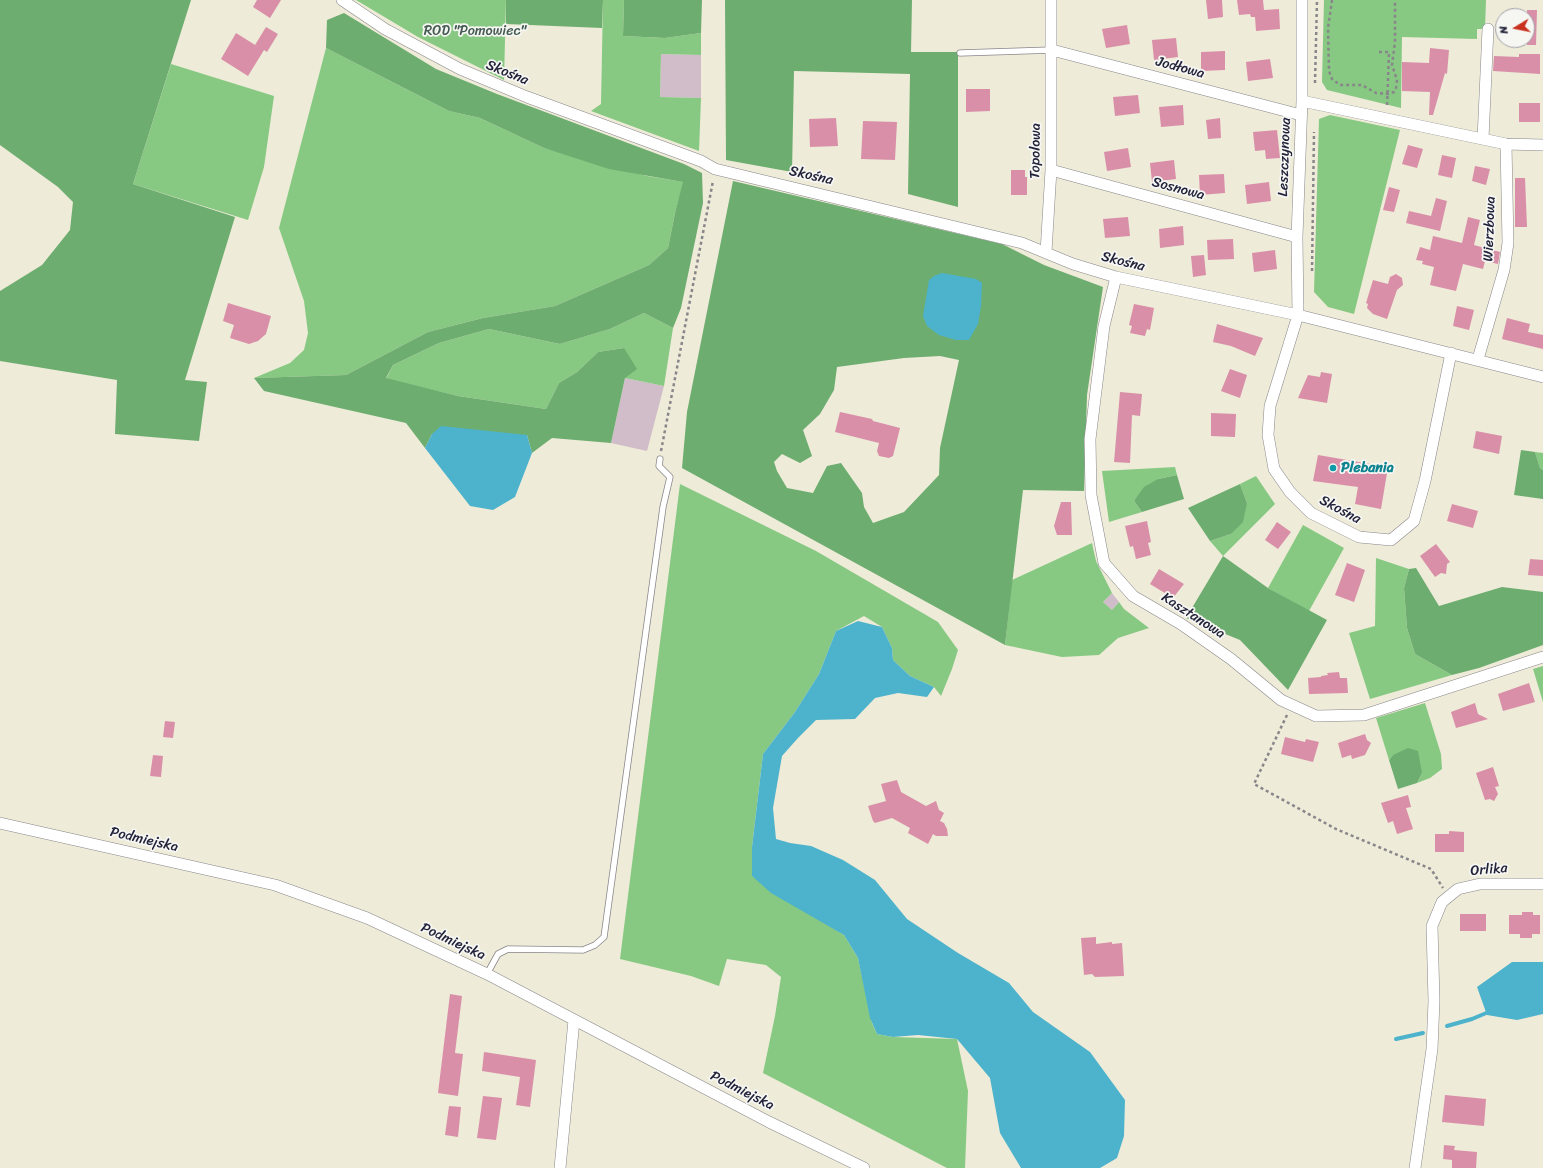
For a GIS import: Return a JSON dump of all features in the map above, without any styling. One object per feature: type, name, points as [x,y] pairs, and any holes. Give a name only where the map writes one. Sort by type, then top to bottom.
[{"type":"street","name":"Skośna","points":[[342,0],[385,29],[460,69],[527,97],[701,161],[715,168],[1022,243],[1073,264],[1116,276],[1298,316],[1478,359],[1543,377]]},
{"type":"street","name":"Topolowa","points":[[1046,252],[1051,170],[1051,0]]},
{"type":"street","name":"Leszczynowa","points":[[1298,316],[1297,237],[1302,100],[1302,0]]},
{"type":"street","points":[[1483,139],[1488,29]]},
{"type":"street","name":"Jodłowa","points":[[1052,50],[1301,115]]},
{"type":"street","points":[[1302,100],[1506,144],[1543,145]]},
{"type":"street","name":"Wierzbowa","points":[[1478,359],[1504,270],[1508,243],[1506,144]]},
{"type":"street","name":"Sosnowa","points":[[1051,170],[1297,237]]},
{"type":"street","name":"Kasztanowa","points":[[1116,276],[1104,326],[1090,438],[1091,495],[1104,563],[1133,596],[1181,624],[1231,659],[1281,700],[1316,716],[1364,715],[1543,657]]},
{"type":"street","name":"Skośna","points":[[1298,316],[1270,406],[1268,435],[1274,469],[1290,492],[1311,513],[1359,537],[1391,540],[1414,521],[1425,481],[1451,353]]},
{"type":"street","name":"Podmiejska","points":[[0,823],[275,885],[367,918],[487,974],[769,1122],[864,1168]]},
{"type":"street","name":"Orlika","points":[[1445,900],[1458,889],[1480,884],[1543,884]]},
{"type":"street","points":[[1415,1168],[1432,1049],[1434,1001],[1432,926],[1445,900]]},
{"type":"street","points":[[560,1168],[574,1020]]},
{"type":"lane","points":[[960,53],[1052,50]]},
{"type":"lane","points":[[487,974],[498,954],[508,949],[582,950],[595,945],[604,937],[663,507],[670,477],[659,466],[660,459]]},
{"type":"path","points":[[1315,89],[1317,0]]},
{"type":"path","points":[[1332,0],[1328,28],[1329,71],[1332,79],[1340,85],[1362,84],[1376,93],[1388,94],[1394,92],[1397,80],[1392,65],[1396,42],[1395,0]]},
{"type":"path","points":[[1379,52],[1389,52],[1387,112]]},
{"type":"path","points":[[1312,271],[1314,128]]},
{"type":"path","points":[[660,459],[715,168]]},
{"type":"path","points":[[1292,705],[1254,784],[1336,829],[1431,868],[1445,900]]},
{"type":"shaded area","points":[[661,54],[701,55],[701,98],[660,97]]},
{"type":"shaded area","points":[[625,378],[664,386],[647,451],[611,443]]},
{"type":"shaded area","points":[[1112,593],[1119,602],[1112,610],[1103,602]]},
{"type":"green space","points":[[0,0],[191,0],[133,184],[235,217],[185,380],[207,382],[199,441],[115,434],[117,380],[0,361],[0,291],[42,265],[70,230],[73,202],[58,187],[0,145]]},
{"type":"green space","name":"ROD \"Pomowiec\"","points":[[356,0],[506,0],[504,80],[418,37]]},
{"type":"green space","points":[[506,0],[603,0],[602,28],[506,24]]},
{"type":"green space","points":[[603,0],[624,0],[623,36],[665,38],[701,33],[701,55],[661,54],[660,97],[701,98],[699,151],[591,111],[601,104]]},
{"type":"green space","points":[[624,0],[702,0],[701,33],[665,38],[623,36]]},
{"type":"green space","points":[[725,0],[912,0],[911,52],[958,52],[958,207],[908,194],[910,74],[794,71],[792,172],[726,160]]},
{"type":"green space","points":[[1324,0],[1486,0],[1485,29],[1477,29],[1477,39],[1402,37],[1401,108],[1327,90],[1322,82]]},
{"type":"green space","points":[[344,13],[436,69],[497,94],[684,164],[702,173],[703,203],[681,308],[673,328],[644,313],[610,329],[560,344],[489,329],[439,343],[393,365],[386,378],[458,396],[546,409],[559,383],[577,372],[598,352],[624,348],[637,369],[625,378],[611,443],[552,438],[532,453],[527,435],[432,434],[425,448],[406,423],[264,391],[254,378],[346,375],[428,332],[483,318],[555,306],[649,265],[668,248],[683,182],[609,169],[544,148],[480,118],[449,111],[326,48],[327,20]]},
{"type":"green space","points":[[326,48],[449,111],[480,118],[544,148],[647,176],[684,182],[675,213],[668,248],[649,265],[555,306],[483,318],[428,332],[346,375],[254,378],[290,363],[304,350],[308,333],[304,301],[279,228]]},
{"type":"green space","points":[[171,64],[274,96],[264,167],[248,220],[133,184]]},
{"type":"green space","points":[[1330,115],[1400,130],[1354,314],[1328,307],[1314,292],[1319,119]]},
{"type":"green space","points":[[733,181],[1002,244],[1044,265],[1103,287],[1087,395],[1084,491],[1023,490],[1005,645],[682,468],[687,412]],"holes":[[[940,356],[959,360],[940,448],[939,475],[904,512],[873,523],[864,507],[862,493],[841,463],[827,466],[813,493],[787,488],[777,471],[774,462],[782,454],[800,463],[812,456],[803,430],[820,414],[834,390],[837,367],[904,358]]]},
{"type":"green space","points":[[644,313],[673,328],[664,386],[625,378],[624,348],[598,352],[577,372],[559,383],[546,409],[458,396],[386,379],[393,365],[439,343],[489,329],[560,344],[610,329]]},
{"type":"green space","points":[[1521,450],[1535,452],[1540,468],[1543,470],[1543,499],[1514,495]]},
{"type":"green space","points":[[1535,452],[1543,453],[1543,470],[1540,468]]},
{"type":"green space","points":[[1175,467],[1177,475],[1158,479],[1134,501],[1142,512],[1109,522],[1102,471]]},
{"type":"green space","points":[[1177,475],[1184,499],[1142,512],[1134,501],[1144,487],[1158,479]]},
{"type":"green space","points":[[1256,476],[1275,504],[1223,556],[1210,541],[1231,534],[1247,503],[1240,484]]},
{"type":"green space","points":[[680,484],[816,551],[938,622],[958,650],[941,696],[934,687],[910,676],[893,660],[892,648],[882,627],[864,616],[836,631],[819,674],[795,712],[763,754],[752,847],[752,876],[844,935],[858,958],[872,1023],[877,1034],[893,1037],[957,1039],[968,1091],[965,1168],[947,1168],[763,1073],[775,1016],[781,977],[766,965],[727,959],[719,986],[691,976],[620,959]]},
{"type":"green space","points":[[1240,484],[1247,503],[1243,522],[1231,534],[1210,541],[1188,508]]},
{"type":"green space","points":[[1303,525],[1344,548],[1309,611],[1268,588]]},
{"type":"green space","points":[[1092,543],[1096,561],[1112,593],[1103,602],[1112,610],[1119,602],[1124,609],[1149,628],[1118,638],[1099,655],[1062,657],[1005,645],[1012,580]]},
{"type":"green space","points":[[1223,556],[1268,588],[1327,620],[1288,690],[1240,640],[1186,618]]},
{"type":"green space","points":[[1376,558],[1409,569],[1404,588],[1407,628],[1415,654],[1452,675],[1370,699],[1349,633],[1375,626]]},
{"type":"green space","points":[[1416,568],[1439,606],[1502,587],[1543,592],[1543,645],[1479,668],[1452,675],[1415,654],[1407,628],[1404,588],[1409,569]]},
{"type":"green space","points":[[1543,666],[1543,702],[1533,669]]},
{"type":"green space","points":[[1425,703],[1441,754],[1442,769],[1430,778],[1417,783],[1422,773],[1393,755],[1389,760],[1376,718]]},
{"type":"green space","points":[[1408,748],[1418,751],[1422,773],[1417,783],[1398,789],[1389,760],[1393,755]]},
{"type":"water","points":[[942,273],[976,279],[982,283],[981,306],[978,324],[969,340],[956,340],[939,335],[927,326],[923,316],[929,280]]},
{"type":"water","points":[[441,426],[527,435],[532,453],[515,497],[493,510],[470,506],[425,448],[432,434]]},
{"type":"water","points":[[858,621],[882,627],[892,648],[893,660],[910,676],[934,687],[927,697],[898,693],[875,698],[855,719],[816,720],[782,756],[773,808],[776,839],[811,846],[843,860],[875,880],[907,919],[958,953],[1009,983],[1033,1012],[1090,1052],[1125,1100],[1124,1136],[1117,1158],[1100,1168],[1021,1168],[1000,1133],[990,1078],[957,1039],[918,1035],[893,1037],[877,1034],[870,1018],[858,958],[844,935],[771,893],[752,876],[752,847],[763,754],[795,712],[819,674],[836,631]]},
{"type":"water","points":[[1512,962],[1543,962],[1543,1014],[1517,1020],[1487,1015],[1477,987]]},
{"type":"building","points":[[257,0],[281,0],[270,18],[253,7]]},
{"type":"building","points":[[1206,0],[1222,0],[1223,17],[1208,19]]},
{"type":"building","points":[[1237,0],[1263,0],[1264,10],[1279,9],[1280,29],[1256,31],[1255,17],[1251,17],[1250,14],[1239,15]]},
{"type":"building","points":[[1535,10],[1537,10],[1536,45]]},
{"type":"building","points":[[1127,25],[1130,44],[1106,48],[1102,29]]},
{"type":"building","points":[[266,27],[278,34],[267,52],[264,50],[248,76],[221,59],[236,33],[255,45]]},
{"type":"building","points":[[1176,38],[1178,57],[1154,60],[1152,40]]},
{"type":"building","points":[[1430,48],[1449,50],[1447,74],[1445,73],[1433,115],[1429,115],[1430,92],[1402,91],[1402,62],[1429,63]]},
{"type":"building","points":[[1225,51],[1225,70],[1201,71],[1201,52]]},
{"type":"building","points":[[1519,54],[1540,54],[1540,74],[1493,71],[1494,56],[1519,57]]},
{"type":"building","points":[[1270,59],[1273,78],[1248,81],[1246,62]]},
{"type":"building","points":[[966,89],[990,89],[990,111],[966,112]]},
{"type":"building","points":[[1138,95],[1140,113],[1115,116],[1113,97]]},
{"type":"building","points":[[1519,103],[1540,103],[1540,122],[1519,122]]},
{"type":"building","points":[[1183,105],[1184,125],[1161,127],[1159,107]]},
{"type":"building","points":[[836,118],[838,146],[810,147],[809,119]]},
{"type":"building","points":[[1220,118],[1221,138],[1208,139],[1206,120]]},
{"type":"building","points":[[863,121],[897,122],[895,160],[861,159]]},
{"type":"building","points":[[1277,130],[1280,158],[1266,159],[1265,150],[1255,151],[1253,132]]},
{"type":"building","points":[[1408,145],[1423,149],[1417,168],[1402,164]]},
{"type":"building","points":[[1128,148],[1131,167],[1107,171],[1104,152]]},
{"type":"building","points":[[1442,155],[1456,158],[1452,178],[1438,175]]},
{"type":"building","points":[[1174,160],[1176,179],[1152,182],[1150,163]]},
{"type":"building","points":[[1475,166],[1490,169],[1486,185],[1472,181]]},
{"type":"building","points":[[1011,170],[1025,170],[1025,177],[1027,177],[1027,195],[1011,195]]},
{"type":"building","points":[[1224,174],[1225,193],[1200,195],[1199,175]]},
{"type":"building","points":[[1515,178],[1525,178],[1527,227],[1515,227]]},
{"type":"building","points":[[1269,182],[1271,201],[1247,204],[1245,185]]},
{"type":"building","points":[[1389,187],[1400,190],[1394,212],[1383,210]]},
{"type":"building","points":[[1436,198],[1447,201],[1440,231],[1406,223],[1409,211],[1431,216]]},
{"type":"building","points":[[1128,217],[1130,236],[1105,238],[1103,219]]},
{"type":"building","points":[[1468,217],[1480,220],[1474,245],[1500,252],[1498,264],[1485,261],[1483,269],[1463,264],[1456,291],[1430,285],[1434,267],[1422,264],[1423,261],[1416,260],[1420,247],[1430,250],[1433,236],[1462,243]]},
{"type":"building","points":[[1183,226],[1184,245],[1160,248],[1159,229]]},
{"type":"building","points":[[1233,239],[1234,259],[1208,260],[1207,240]]},
{"type":"building","points":[[1275,250],[1277,269],[1254,272],[1252,253]]},
{"type":"building","points":[[1204,255],[1206,275],[1193,277],[1191,256]]},
{"type":"building","points":[[1396,274],[1402,278],[1403,285],[1397,290],[1387,319],[1373,314],[1367,308],[1368,304],[1366,303],[1373,280],[1388,284],[1390,277]]},
{"type":"building","points":[[228,303],[271,316],[266,334],[258,341],[249,344],[230,338],[234,325],[223,321]]},
{"type":"building","points":[[1134,304],[1154,308],[1150,330],[1147,329],[1145,336],[1130,333],[1132,326],[1129,325]]},
{"type":"building","points":[[1457,306],[1474,310],[1469,330],[1453,326]]},
{"type":"building","points":[[1507,318],[1530,324],[1528,332],[1543,335],[1543,349],[1502,339]]},
{"type":"building","points":[[1217,324],[1263,338],[1255,356],[1231,346],[1213,342]]},
{"type":"building","points":[[1230,369],[1247,375],[1240,398],[1221,391]]},
{"type":"building","points":[[1321,372],[1332,374],[1327,403],[1298,398],[1308,375],[1320,377]]},
{"type":"building","points":[[1120,392],[1142,394],[1140,416],[1132,415],[1130,463],[1114,462]]},
{"type":"building","points":[[840,412],[872,419],[873,421],[900,428],[893,456],[889,458],[879,456],[877,451],[879,443],[835,432]]},
{"type":"building","points":[[1211,413],[1236,414],[1235,437],[1211,436]]},
{"type":"building","points":[[1476,431],[1502,436],[1499,454],[1473,448]]},
{"type":"building","points":[[1318,455],[1388,467],[1381,509],[1355,504],[1358,487],[1313,481]]},
{"type":"building","points":[[1061,502],[1071,502],[1072,535],[1057,535],[1054,526]]},
{"type":"building","points":[[1452,504],[1478,511],[1473,528],[1447,521]]},
{"type":"building","points":[[1147,521],[1151,542],[1148,543],[1151,555],[1136,559],[1133,546],[1130,547],[1125,526]]},
{"type":"building","points":[[1277,522],[1291,532],[1278,549],[1265,540]]},
{"type":"building","points":[[1436,544],[1450,562],[1447,564],[1446,574],[1441,573],[1435,577],[1420,556]]},
{"type":"building","points":[[1530,559],[1543,560],[1543,576],[1528,575]]},
{"type":"building","points":[[1347,563],[1365,570],[1354,602],[1335,595]]},
{"type":"building","points":[[1159,569],[1184,584],[1173,598],[1150,584]]},
{"type":"building","points":[[1339,672],[1340,678],[1347,678],[1348,693],[1309,694],[1308,678],[1321,677],[1328,675],[1327,673]]},
{"type":"building","points":[[1529,683],[1535,702],[1503,711],[1498,694]]},
{"type":"building","points":[[1475,703],[1478,714],[1488,719],[1456,728],[1451,712]]},
{"type":"building","points":[[165,721],[175,722],[173,738],[163,737]]},
{"type":"building","points":[[1365,734],[1367,740],[1371,743],[1365,755],[1352,759],[1351,755],[1342,758],[1338,743]]},
{"type":"building","points":[[1285,737],[1305,742],[1306,739],[1319,742],[1313,762],[1281,754]]},
{"type":"building","points":[[153,755],[163,756],[161,777],[150,776]]},
{"type":"building","points":[[1493,767],[1499,786],[1495,787],[1498,794],[1494,801],[1490,799],[1485,800],[1476,773]]},
{"type":"building","points":[[897,780],[901,792],[926,806],[936,801],[939,810],[944,813],[940,821],[944,823],[948,836],[936,836],[933,834],[928,844],[908,833],[910,828],[892,818],[875,823],[873,821],[868,806],[886,801],[881,784]]},
{"type":"building","points":[[1408,795],[1411,807],[1406,808],[1413,829],[1397,834],[1393,821],[1388,823],[1381,803]]},
{"type":"building","points":[[1449,831],[1464,832],[1464,852],[1435,852],[1435,834],[1449,834]]},
{"type":"building","points":[[1522,912],[1533,912],[1533,915],[1540,915],[1540,934],[1532,934],[1532,938],[1520,938],[1520,934],[1509,934],[1509,915],[1522,915]]},
{"type":"building","points":[[1460,914],[1486,914],[1486,931],[1460,931]]},
{"type":"building","points":[[1096,937],[1096,944],[1112,942],[1112,944],[1122,943],[1124,976],[1095,977],[1092,974],[1084,975],[1081,938]]},
{"type":"building","points":[[450,994],[462,996],[455,1053],[463,1054],[458,1096],[438,1093]]},
{"type":"building","points":[[484,1052],[536,1060],[530,1107],[516,1105],[520,1077],[482,1071]]},
{"type":"building","points":[[1445,1095],[1486,1099],[1484,1126],[1442,1122]]},
{"type":"building","points":[[483,1096],[502,1098],[496,1140],[477,1138]]},
{"type":"building","points":[[449,1106],[461,1107],[458,1137],[445,1135]]},
{"type":"building","points":[[1444,1145],[1455,1146],[1454,1150],[1477,1152],[1476,1168],[1452,1168],[1452,1160],[1443,1159]]},
{"type":"waterway","points":[[1447,1026],[1472,1019],[1491,1011]]},
{"type":"waterway","points":[[1396,1039],[1423,1033]]},
{"type":"place","name":"Plebania","points":[[1333,468]]}]
